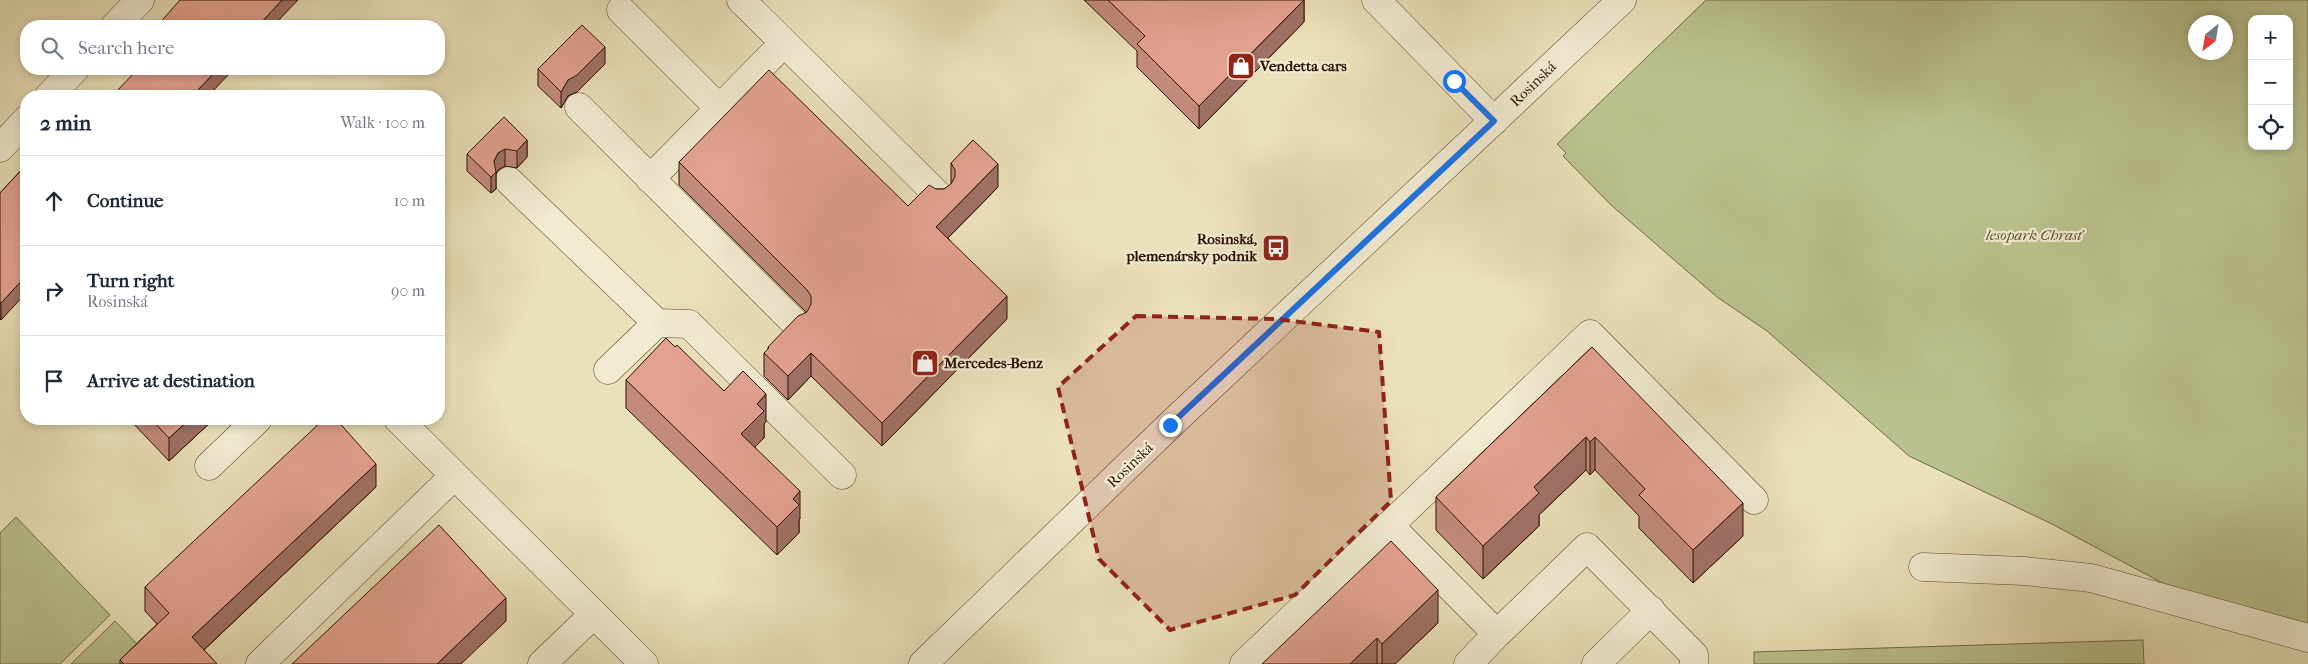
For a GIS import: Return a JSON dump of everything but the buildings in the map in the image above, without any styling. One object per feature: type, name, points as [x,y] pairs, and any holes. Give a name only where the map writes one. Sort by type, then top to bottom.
[{"type":"street","points":[[121,20],[140,0]]},
{"type":"street","points":[[741,0],[940,197]]},
{"type":"street","name":"Rosinská","points":[[923,664],[1170,425],[1622,0]]},
{"type":"street","points":[[1380,1],[1494,121]]},
{"type":"street","points":[[621,10],[719,108]]},
{"type":"street","points":[[650,179],[784,43]]},
{"type":"street","points":[[54,90],[69,75]]},
{"type":"street","points":[[579,107],[796,324]]},
{"type":"street","points":[[0,148],[20,126]]},
{"type":"street","points":[[509,181],[657,323],[689,324],[842,475]]},
{"type":"street","points":[[608,370],[657,323]]},
{"type":"street","points":[[1244,664],[1590,334],[1754,500]]},
{"type":"street","points":[[209,466],[252,425]]},
{"type":"street","points":[[404,425],[644,664]]},
{"type":"street","points":[[260,664],[454,476]]},
{"type":"street","points":[[1389,525],[1497,634]]},
{"type":"street","points":[[1468,664],[1587,547],[1694,655],[1694,664]]},
{"type":"street","points":[[1923,568],[2024,571],[2091,578],[2308,638]]},
{"type":"street","points":[[1596,664],[1651,610]]},
{"type":"street","points":[[542,664],[594,614]]},
{"type":"highlighted area","points":[[1136,316],[1276,319],[1379,332],[1391,501],[1295,595],[1170,630],[1099,559],[1058,387]]},
{"type":"green space","name":"lesopark Chrasť","points":[[1706,0],[2308,0],[2308,638],[2239,624],[2052,524],[1909,456],[1767,331],[1717,297],[1611,205],[1563,156],[1566,153],[1557,144]]},
{"type":"green space","points":[[16,517],[110,615],[60,664],[0,664],[0,533]]},
{"type":"green space","points":[[115,621],[138,645],[118,664],[71,664]]},
{"type":"green space","points":[[2143,640],[2144,664],[1754,664],[1754,652]]},
{"type":"place","name":"Vendetta cars","points":[[1241,66]]},
{"type":"place","name":"Rosinská, plemenársky podnik","points":[[1276,248]]},
{"type":"place","name":"Mercedes-Benz","points":[[925,363]]},
{"type":"route","points":[[1170,425],[1494,121],[1454,81]]}]
